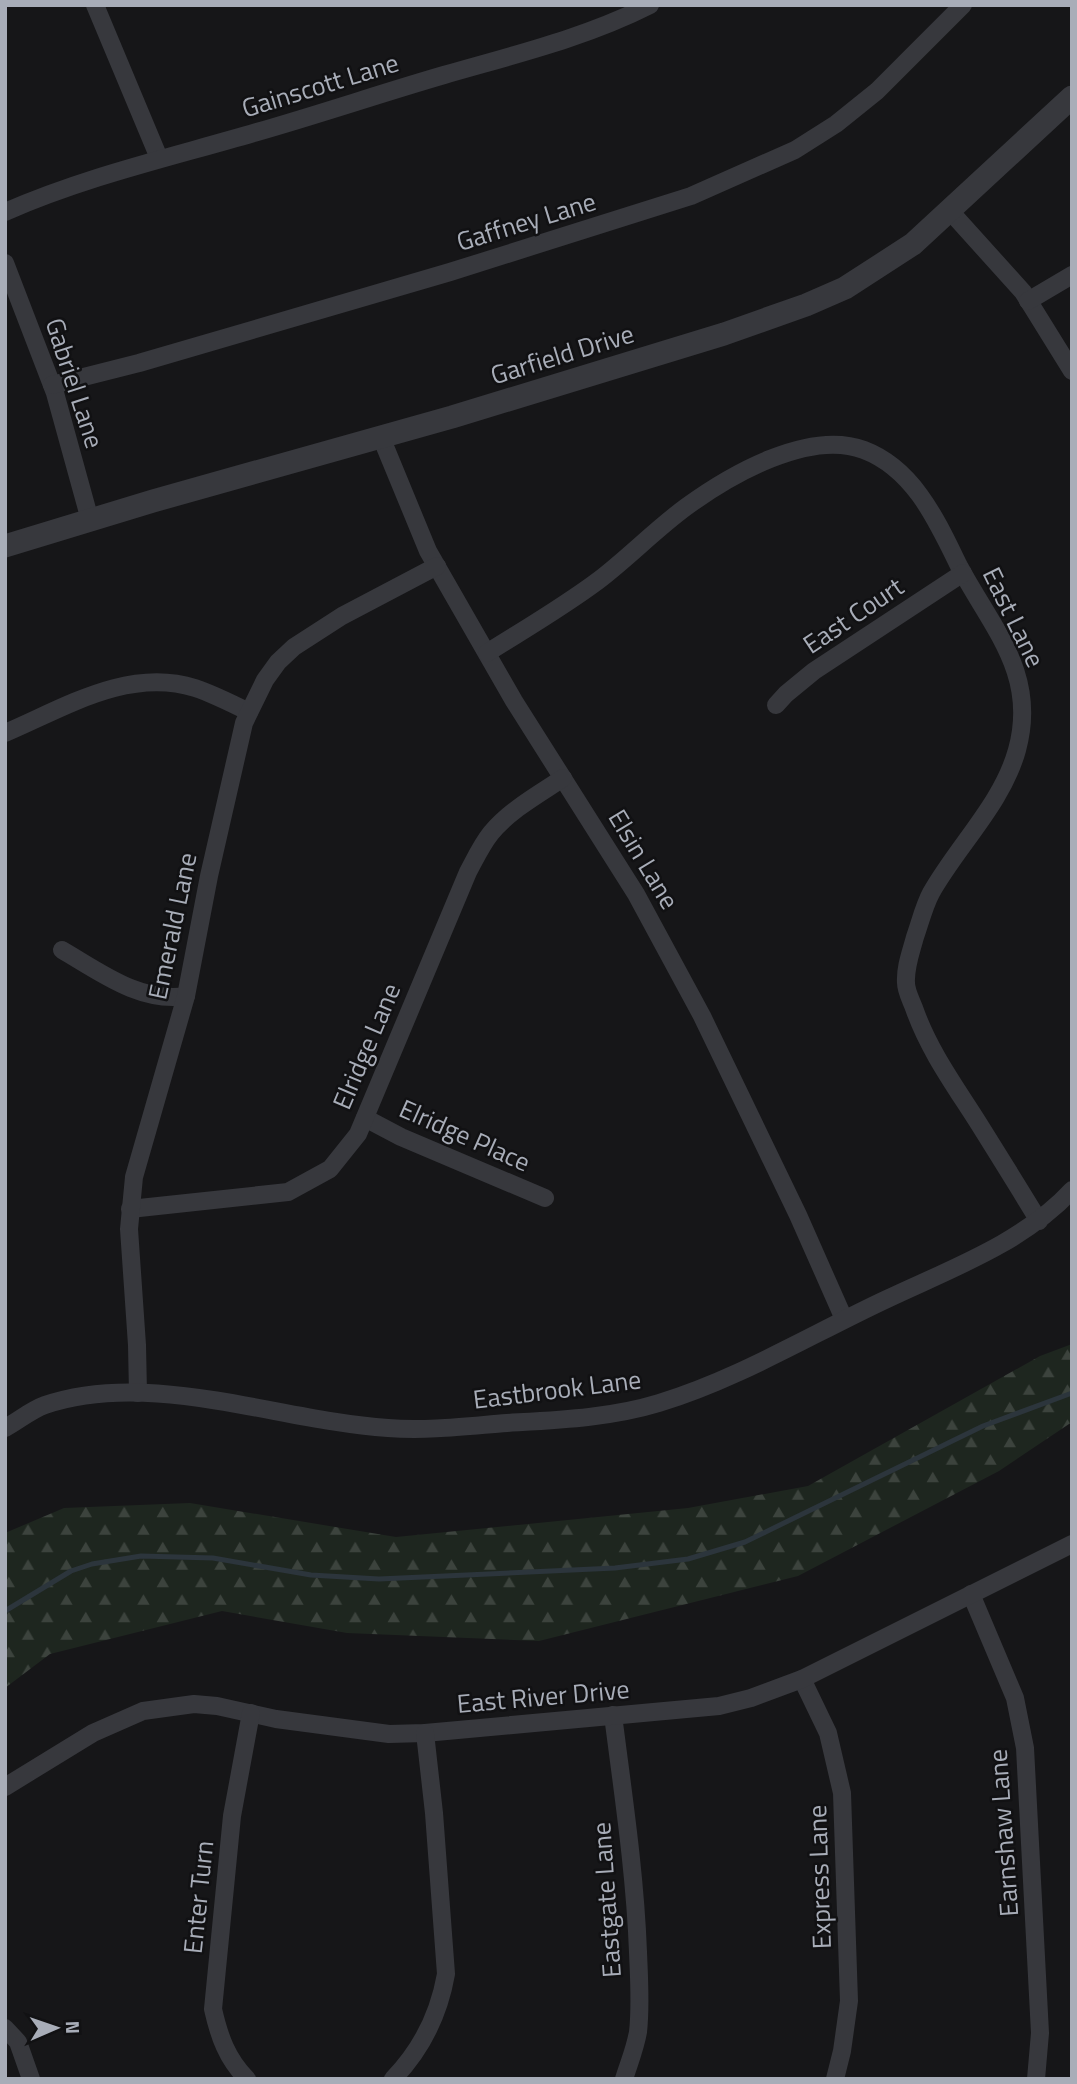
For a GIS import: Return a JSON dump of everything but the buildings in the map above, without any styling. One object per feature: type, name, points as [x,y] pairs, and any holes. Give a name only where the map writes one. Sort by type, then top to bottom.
[{"type":"street","points":[[95,5],[159,158]]},
{"type":"street","name":"Gainscott Lane","points":[[5,212],[76,184],[159,158],[527,51],[607,24],[650,5]]},
{"type":"street","name":"Gaffney Lane","points":[[52,385],[139,363],[450,272],[691,196],[794,150],[836,124],[877,91],[963,5]]},
{"type":"street","name":"Garfield Drive","points":[[5,546],[724,334],[845,288],[913,244],[1072,97]]},
{"type":"street","points":[[950,211],[992,256],[1028,301],[1072,371]]},
{"type":"street","name":"Gabriel Lane","points":[[5,263],[52,385],[90,520]]},
{"type":"street","points":[[1028,301],[1072,275]]},
{"type":"street","name":"Elsin Lane","points":[[382,437],[412,518],[437,566],[514,701],[643,905],[702,1016],[798,1215],[844,1319]]},
{"type":"street","name":"East Lane","points":[[487,653],[600,579],[664,524],[710,491],[779,456],[822,444],[843,445],[863,450],[900,471],[928,506],[1016,669],[1023,704],[1017,748],[1001,788],[929,895],[908,958],[906,985],[928,1043],[1038,1221]]},
{"type":"street","name":"Emerald Lane","points":[[138,1393],[129,1229],[134,1177],[186,996],[209,876],[238,748],[249,712],[265,680],[278,662],[294,647],[342,616],[437,566]]},
{"type":"street","name":"East Court","points":[[776,705],[814,671],[963,573]]},
{"type":"street","points":[[5,733],[89,696],[134,684],[156,682],[194,687],[249,712]]},
{"type":"street","name":"Elridge Lane","points":[[130,1209],[288,1192],[330,1169],[358,1134],[468,872],[480,850],[492,832],[522,806],[563,778]]},
{"type":"street","points":[[62,950],[110,979],[146,994],[171,998],[186,996]]},
{"type":"street","name":"Elridge Place","points":[[365,1118],[401,1137],[545,1198]]},
{"type":"street","name":"Eastbrook Lane","points":[[5,1428],[43,1406],[86,1397],[138,1393],[178,1396],[303,1418],[389,1428],[428,1429],[580,1418],[632,1410],[684,1394],[744,1368],[995,1247],[1038,1221],[1072,1190]]},
{"type":"street","name":"East River Drive","points":[[5,1787],[93,1733],[143,1711],[194,1704],[217,1706],[276,1719],[389,1734],[719,1706],[751,1698],[802,1679],[1072,1544]]},
{"type":"street","name":"Earnshaw Lane","points":[[971,1594],[1015,1698],[1026,1748],[1040,2021],[1036,2079]]},
{"type":"street","name":"Express Lane","points":[[802,1679],[828,1733],[842,1793],[849,2001],[842,2052],[835,2079]]},
{"type":"street","name":"Enter Turn","points":[[247,2079],[223,2045],[213,2009],[232,1816],[251,1713]]},
{"type":"street","name":"Eastgate Lane","points":[[613,1716],[631,1857],[639,1979],[638,2030],[634,2052],[624,2079]]},
{"type":"street","points":[[393,2079],[429,2029],[443,1993],[446,1975],[425,1733]]},
{"type":"street","points":[[5,2028],[18,2042],[31,2079]]},
{"type":"green space","points":[[1072,1344],[1072,1422],[999,1471],[798,1576],[539,1641],[347,1633],[222,1611],[50,1654],[5,1688],[5,1533],[64,1508],[190,1503],[396,1537],[688,1508],[808,1486],[1040,1356]]},
{"type":"waterway","points":[[5,1611],[71,1571],[92,1564],[141,1556],[213,1558],[311,1575],[379,1579],[615,1568],[688,1559],[745,1542],[983,1426],[1072,1393]]}]
